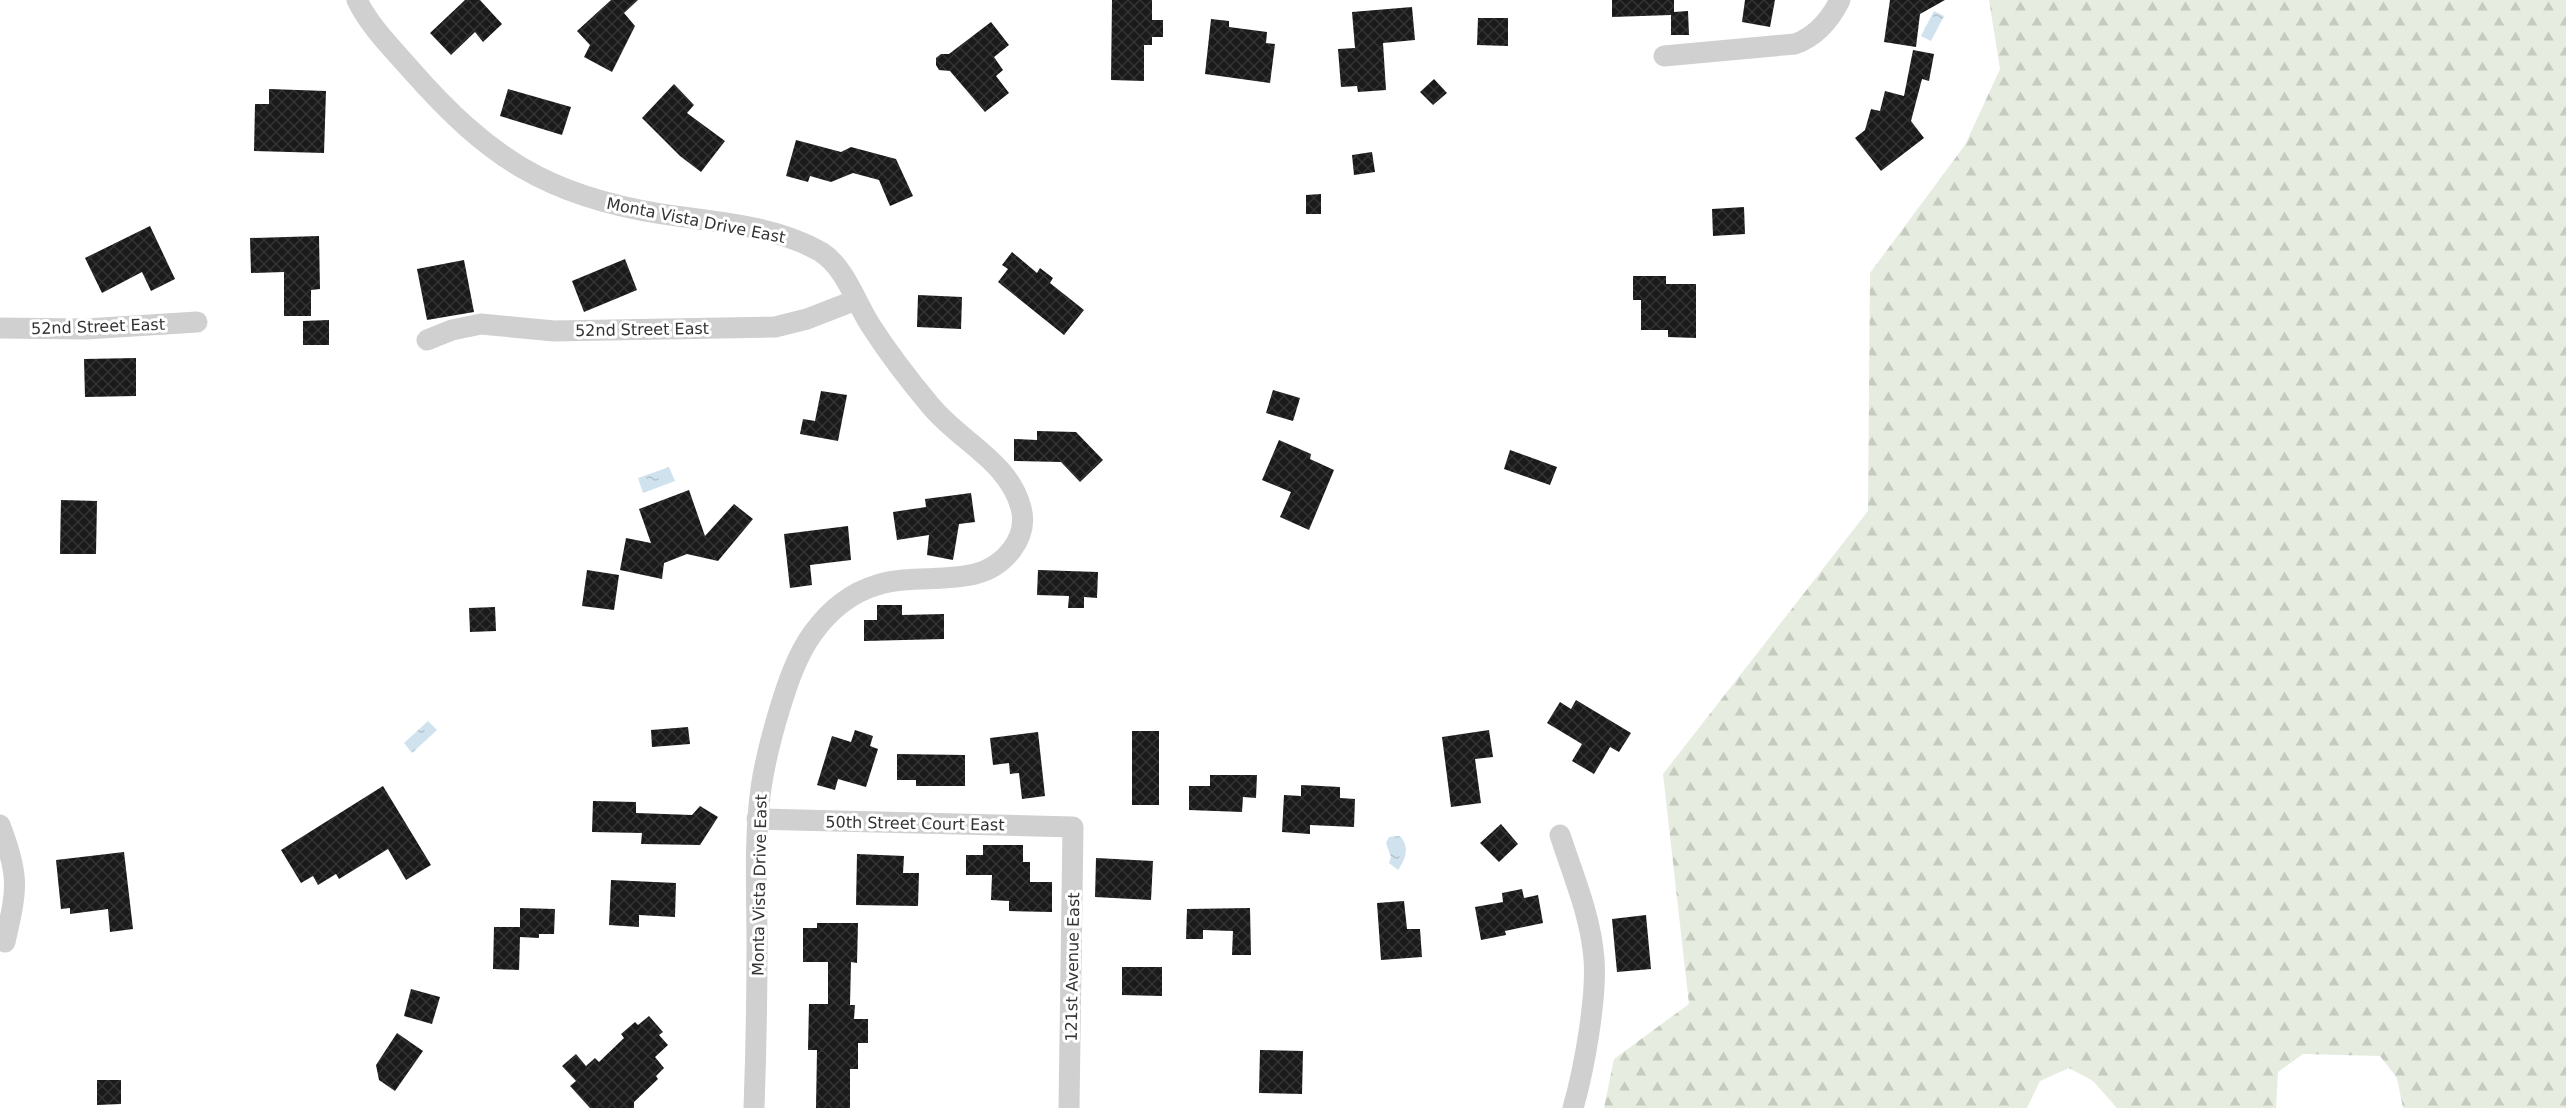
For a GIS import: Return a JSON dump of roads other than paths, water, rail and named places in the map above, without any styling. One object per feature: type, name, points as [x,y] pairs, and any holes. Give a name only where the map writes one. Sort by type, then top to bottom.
[{"type":"street","name":"Monta Vista Drive East","points":[[357,0],[376,30],[466,129],[525,169],[579,195],[660,214],[721,222],[787,237],[826,256],[837,268],[906,377],[938,416],[1004,473],[1020,503],[1023,530],[1018,542],[1002,560],[977,574],[879,584],[863,590],[826,616],[808,640],[788,682],[768,750],[758,819],[754,1108]]},
{"type":"street","points":[[1664,56],[1795,44],[1808,39],[1819,30],[1840,0]]},
{"type":"street","name":"52nd Street East","points":[[427,340],[452,330],[481,324],[554,331],[775,327],[807,319],[856,300]]},
{"type":"street","name":"52nd Street East","points":[[0,328],[86,329],[197,322]]},
{"type":"street","name":"50th Street Court East","points":[[758,819],[1073,827]]},
{"type":"street","points":[[0,825],[13,860],[16,887],[5,942]]},
{"type":"street","name":"121st Avenue East","points":[[1069,1108],[1073,827]]},
{"type":"street","points":[[1560,835],[1582,905],[1594,957],[1590,1013],[1574,1108]]},
{"type":"water","points":[[1934,11],[1944,16],[1931,41],[1921,36]]},
{"type":"water","points":[[669,467],[675,481],[643,493],[638,478]]},
{"type":"water","points":[[428,721],[437,730],[412,753],[404,743]]},
{"type":"water","points":[[1400,836],[1405,844],[1406,853],[1398,870],[1389,863],[1391,857],[1386,843],[1389,837]]}]
